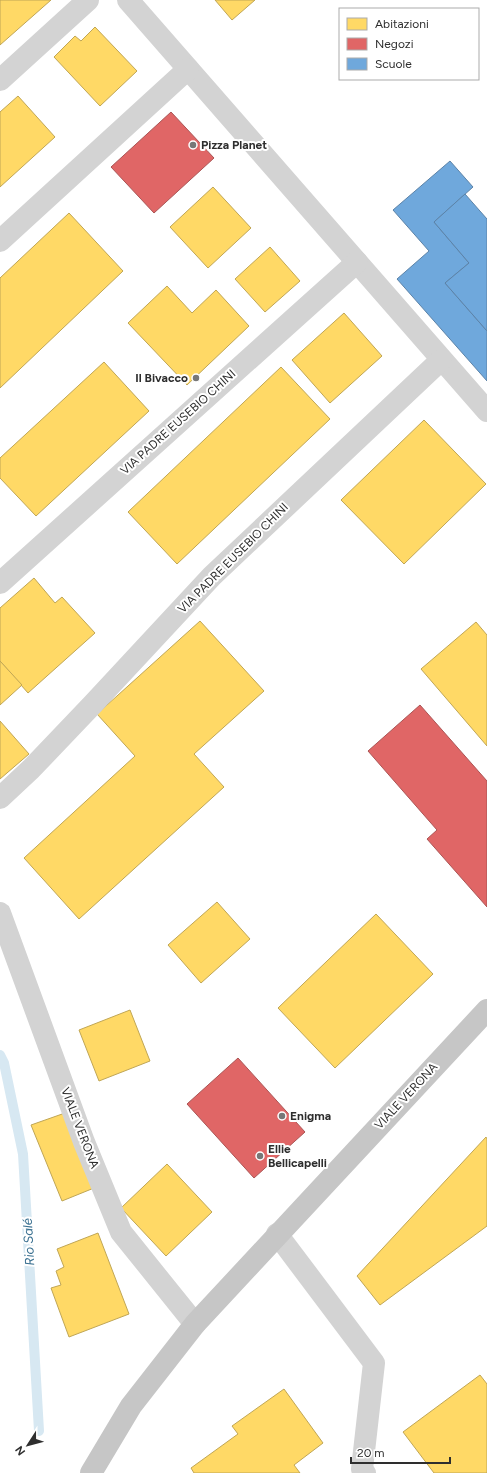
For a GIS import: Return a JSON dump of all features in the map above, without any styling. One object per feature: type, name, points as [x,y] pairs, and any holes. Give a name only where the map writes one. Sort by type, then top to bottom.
[{"type":"main road","name":"VIALE VERONA","points":[[91,1473],[131,1406],[195,1324],[277,1234],[487,1010]]},
{"type":"street","points":[[0,80],[88,0]]},
{"type":"street","points":[[130,1],[441,360],[487,411]]},
{"type":"street","points":[[0,241],[188,69]]},
{"type":"street","name":"VIA PADRE EUSEBIO CHINI","points":[[0,583],[357,262]]},
{"type":"street","name":"VIA PADRE EUSEBIO CHINI","points":[[0,798],[31,769],[212,576],[441,360]]},
{"type":"street","name":"VIALE VERONA","points":[[0,913],[84,1142],[121,1232],[195,1324]]},
{"type":"street","points":[[277,1234],[374,1364],[362,1469],[365,1473]]},
{"type":"building: Abitazioni","points":[[0,0],[51,0],[0,45]]},
{"type":"building: Abitazioni","points":[[215,0],[255,0],[232,20]]},
{"type":"building: Abitazioni","points":[[95,27],[137,71],[100,106],[54,57],[75,36],[81,41]]},
{"type":"building: Abitazioni","points":[[18,96],[55,137],[0,187],[0,112]]},
{"type":"building: Abitazioni","points":[[213,187],[251,228],[208,268],[170,227]]},
{"type":"building: Abitazioni","points":[[69,213],[123,271],[0,388],[0,278]]},
{"type":"building: Abitazioni","points":[[270,247],[300,281],[265,312],[235,279]]},
{"type":"building: Abitazioni","points":[[167,286],[192,313],[216,290],[249,326],[187,385],[128,323]]},
{"type":"building: Abitazioni","points":[[344,313],[382,356],[330,403],[292,360]]},
{"type":"building: Abitazioni","points":[[104,362],[149,411],[36,516],[0,478],[0,458]]},
{"type":"building: Abitazioni","points":[[281,367],[330,419],[177,564],[128,512]]},
{"type":"building: Abitazioni","points":[[424,420],[486,484],[404,564],[341,500]]},
{"type":"building: Abitazioni","points":[[34,578],[55,603],[62,597],[95,633],[28,693],[0,661],[0,608]]},
{"type":"building: Abitazioni","points":[[200,621],[264,691],[194,754],[224,787],[79,919],[24,858],[135,756],[97,714]]},
{"type":"building: Abitazioni","points":[[476,622],[487,635],[487,746],[421,669]]},
{"type":"building: Abitazioni","points":[[0,661],[22,685],[0,705]]},
{"type":"building: Abitazioni","points":[[0,721],[29,754],[0,779]]},
{"type":"building: Abitazioni","points":[[217,902],[250,939],[201,983],[168,945]]},
{"type":"building: Abitazioni","points":[[376,914],[433,974],[335,1068],[278,1008]]},
{"type":"building: Abitazioni","points":[[130,1010],[150,1061],[99,1081],[79,1030]]},
{"type":"building: Abitazioni","points":[[65,1113],[94,1188],[62,1201],[31,1125]]},
{"type":"building: Abitazioni","points":[[486,1137],[487,1226],[380,1305],[357,1276]]},
{"type":"building: Abitazioni","points":[[167,1164],[212,1212],[166,1256],[121,1208]]},
{"type":"building: Abitazioni","points":[[98,1233],[129,1314],[69,1337],[51,1288],[61,1285],[56,1271],[64,1267],[57,1249]]},
{"type":"building: Abitazioni","points":[[480,1375],[487,1384],[487,1473],[434,1473],[403,1432]]},
{"type":"building: Abitazioni","points":[[284,1389],[323,1443],[294,1465],[300,1473],[194,1473],[191,1468],[238,1434],[232,1426]]},
{"type":"building: Negozi","points":[[171,112],[214,158],[154,213],[111,167]]},
{"type":"building: Negozi","points":[[420,705],[487,781],[487,907],[427,839],[437,830],[368,751]]},
{"type":"building: Negozi","points":[[238,1058],[305,1132],[254,1178],[187,1104]]},
{"type":"building: Scuole","points":[[450,161],[473,187],[434,222],[469,263],[445,283],[487,331],[487,381],[397,279],[429,251],[393,210]]},
{"type":"building: Scuole","points":[[465,194],[487,219],[487,331],[445,283],[469,263],[434,222]]},
{"type":"waterway","name":"Rio Salé","points":[[0,1055],[4,1063],[23,1154],[39,1431]]},
{"type":"place","name":"Pizza Planet","points":[[193,145]]},
{"type":"place","name":"Il Bivacco","points":[[196,378]]},
{"type":"place","name":"Enigma","points":[[282,1116]]},
{"type":"place","name":"Ellie Bellicapelli","points":[[260,1156]]}]
